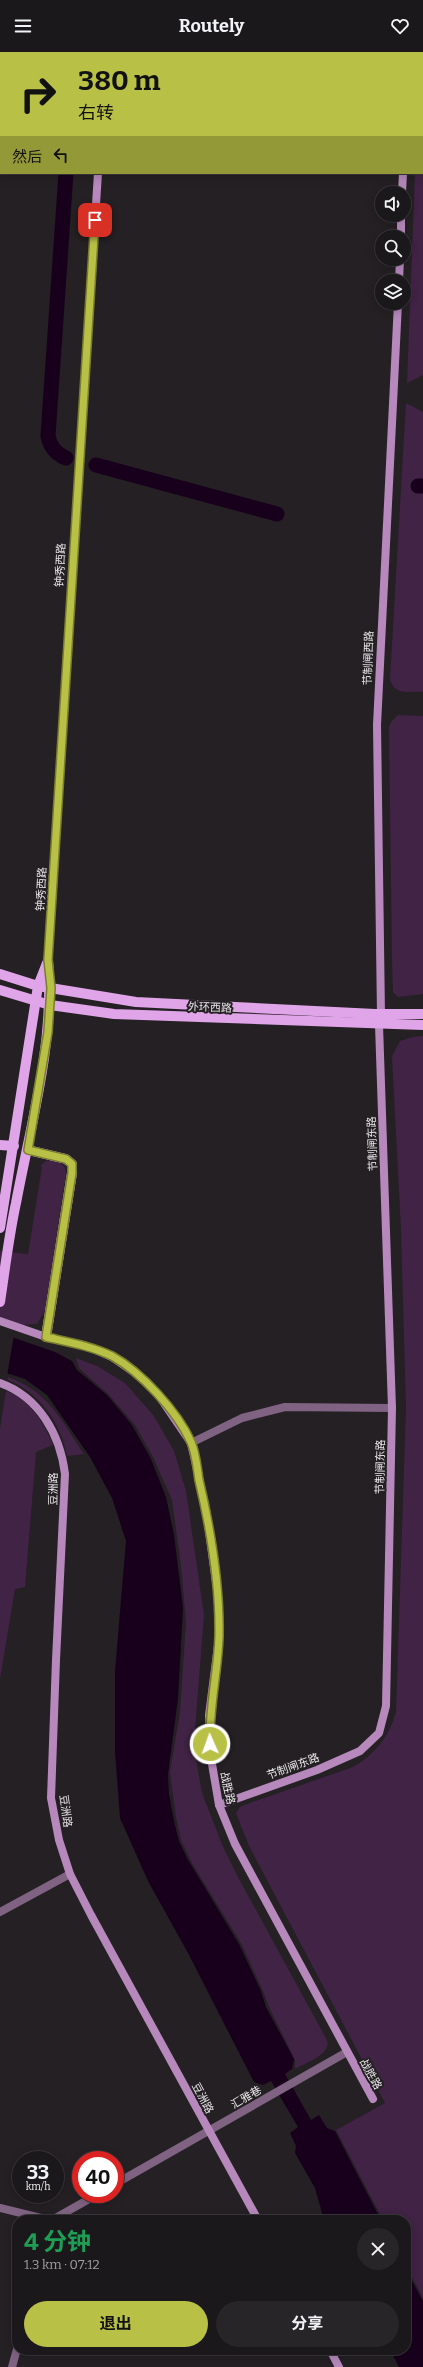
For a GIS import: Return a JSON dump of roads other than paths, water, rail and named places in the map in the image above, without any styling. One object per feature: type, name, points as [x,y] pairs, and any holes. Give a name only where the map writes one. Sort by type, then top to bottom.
[{"type":"main road","points":[[0,1228],[38,986],[48,960]]},
{"type":"main road","name":"钟秀西路","points":[[0,1302],[16,1203],[28,1150],[50,1005],[51,988],[48,960]]},
{"type":"main road","name":"外环西路","points":[[0,974],[38,986],[136,1002],[380,1020],[423,1025]]},
{"type":"main road","name":"外环西路","points":[[0,990],[50,1005],[114,1014],[150,1017],[380,1020],[423,1014]]},
{"type":"main road","points":[[0,1145],[14,1146]]},
{"type":"main road","points":[[28,1150],[66,1159],[72,1164],[72,1173],[46,1337]]},
{"type":"street","name":"钟秀西路","points":[[48,960],[98,174]]},
{"type":"street","points":[[402,186],[403,174]]},
{"type":"street","name":"节制闸西路","points":[[380,1020],[377,725],[398,310]]},
{"type":"street","name":"节制闸东路","points":[[219,1805],[317,1770],[360,1751],[379,1733],[386,1706],[392,1408],[380,1020]]},
{"type":"street","name":"战胜路","points":[[0,1321],[46,1337],[87,1346],[112,1357],[135,1373],[156,1393],[191,1443],[206,1509],[219,1604],[218,1638],[209,1715],[210,1758],[219,1805],[235,1844],[373,2099]]},
{"type":"street","name":"豆洲路","points":[[0,1383],[25,1397],[38,1408],[58,1440],[63,1457],[65,1474],[51,1798],[59,1840],[70,1874],[208,2131],[255,2215]]},
{"type":"street","points":[[191,1443],[242,1418],[285,1407],[392,1408]]},
{"type":"street","points":[[0,1912],[70,1874]]},
{"type":"street","name":"汇雅巷","points":[[124,2179],[347,2052]]},
{"type":"street","points":[[60,2215],[82,2203]]},
{"type":"street","points":[[0,2208],[30,2215]]},
{"type":"street","points":[[12,2367],[15,2355]]},
{"type":"street","points":[[333,2355],[339,2367]]},
{"type":"waterway","points":[[66,174],[48,436],[54,449],[66,458]]},
{"type":"waterway","points":[[96,465],[277,514]]},
{"type":"waterway","points":[[418,486],[423,486]]}]
